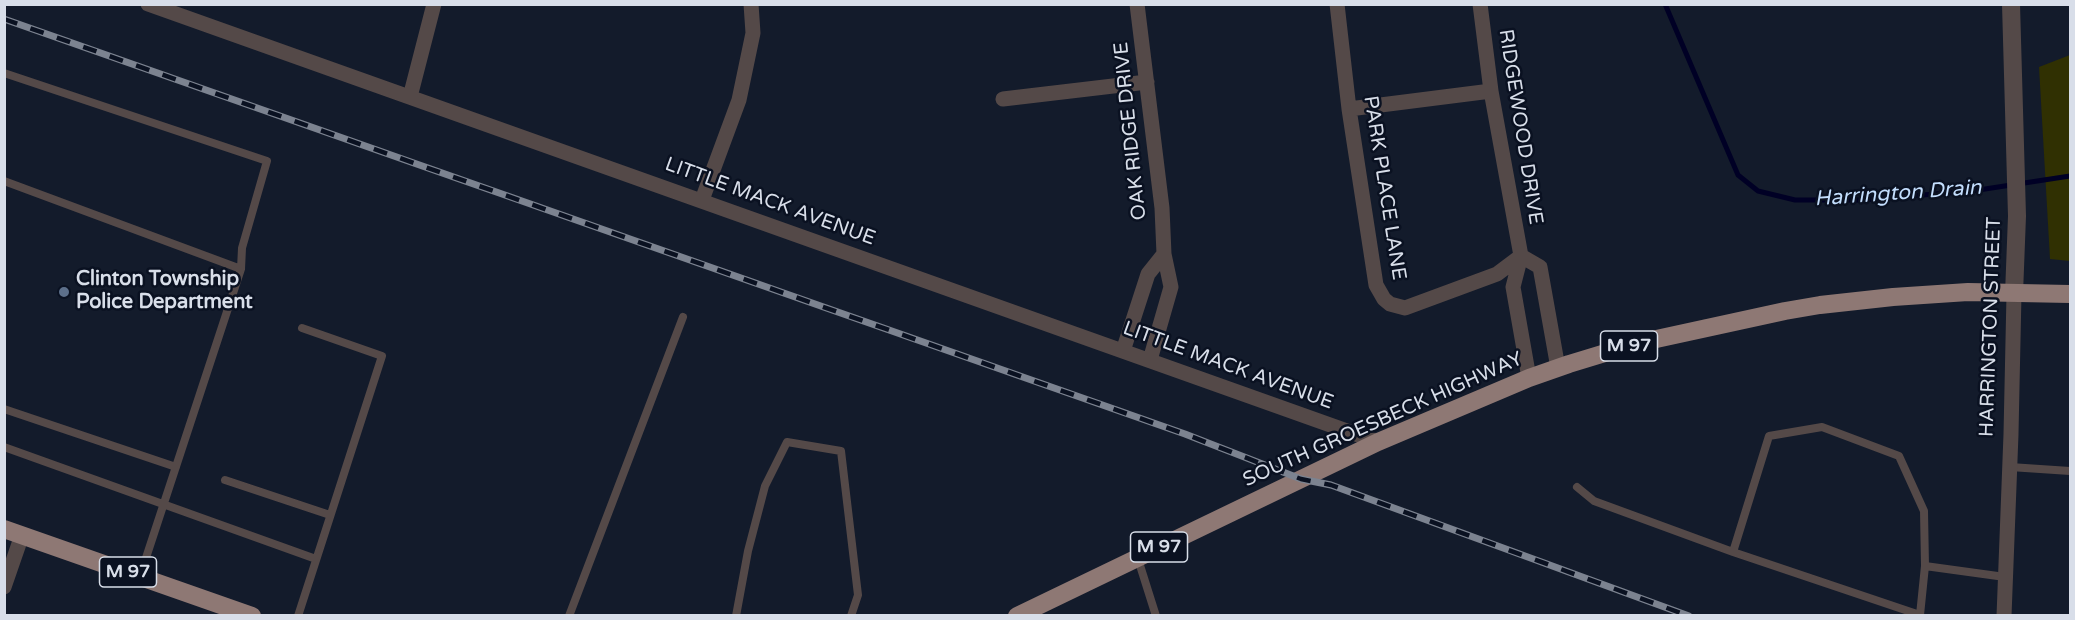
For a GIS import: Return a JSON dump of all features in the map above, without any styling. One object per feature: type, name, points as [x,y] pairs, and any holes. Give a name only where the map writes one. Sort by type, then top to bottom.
[{"type":"main road","name":"SOUTH GROESBECK HIGHWAY","points":[[1017,615],[1378,442],[1529,378],[1638,343],[1794,309],[1893,297],[1968,292],[2070,294]]},
{"type":"main road","name":"M 97","points":[[4,529],[252,615]]},
{"type":"street","name":"LITTLE MACK AVENUE","points":[[148,4],[1378,442]]},
{"type":"street","points":[[410,98],[434,4]]},
{"type":"street","points":[[702,200],[739,100],[753,33],[751,4]]},
{"type":"street","name":"OAK RIDGE DRIVE","points":[[1137,4],[1162,208],[1164,254],[1171,287],[1150,360]]},
{"type":"street","name":"PARK PLACE LANE","points":[[1337,4],[1349,109],[1376,285],[1384,299],[1390,304],[1405,308],[1497,274],[1521,256]]},
{"type":"street","name":"RIDGEWOOD DRIVE","points":[[1480,4],[1491,91],[1521,256],[1513,287],[1529,378]]},
{"type":"street","name":"HARRINGTON STREET","points":[[2004,615],[2017,216],[2011,4]]},
{"type":"street","points":[[1003,99],[1147,82]]},
{"type":"street","points":[[1349,109],[1491,91]]},
{"type":"street","points":[[1123,351],[1148,274],[1164,254]]},
{"type":"street","points":[[1521,256],[1540,267],[1558,368]]},
{"type":"street","points":[[4,587],[22,536]]},
{"type":"lane","points":[[4,74],[267,162],[242,248],[241,269],[140,576]]},
{"type":"lane","points":[[4,181],[241,269]]},
{"type":"lane","points":[[569,615],[683,317]]},
{"type":"lane","points":[[298,615],[382,356],[302,328]]},
{"type":"lane","points":[[4,409],[176,467]]},
{"type":"lane","points":[[1577,487],[1594,501],[1733,552],[1920,615],[1925,566],[1924,511],[1899,456],[1822,427],[1769,436],[1733,552]]},
{"type":"lane","points":[[736,615],[748,551],[765,486],[787,442],[841,451],[858,595],[850,615]]},
{"type":"lane","points":[[4,447],[316,559]]},
{"type":"lane","points":[[2010,467],[2070,471]]},
{"type":"lane","points":[[225,480],[330,515]]},
{"type":"lane","points":[[1137,558],[1156,615]]},
{"type":"lane","points":[[1925,566],[2005,577]]},
{"type":"shaded area","points":[[2070,55],[2070,261],[2050,259],[2039,67]]},
{"type":"waterway","name":"Harrington Drain","points":[[1665,4],[1738,175],[1758,191],[1795,200],[1861,200],[1972,191],[2070,176]]},
{"type":"railway","points":[[4,19],[1185,434],[1301,479],[1331,485],[1689,616]]},
{"type":"place","name":"Clinton Township Police Department","points":[[64,292]]}]
